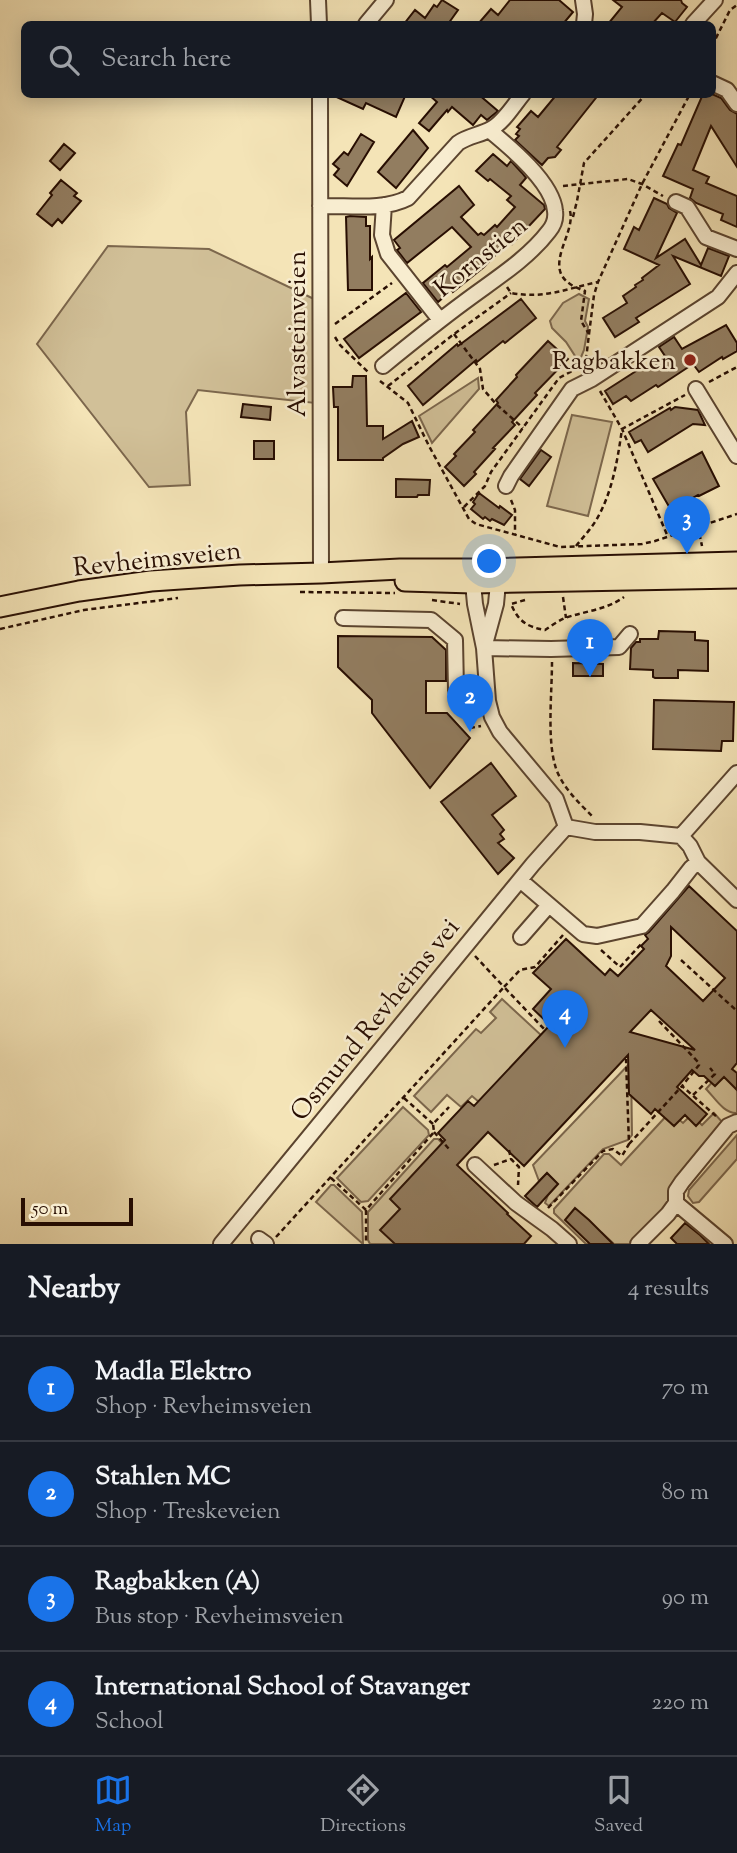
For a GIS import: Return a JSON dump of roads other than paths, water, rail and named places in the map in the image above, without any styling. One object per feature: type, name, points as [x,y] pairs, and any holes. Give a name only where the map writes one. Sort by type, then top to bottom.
[{"type":"main road","name":"Revheimsveien","points":[[0,607],[79,591],[151,581],[240,575],[321,573],[399,581],[737,562]]},
{"type":"main road","name":"Revheimsveien","points":[[486,578],[737,578]]},
{"type":"street","points":[[318,0],[319,21]]},
{"type":"street","points":[[368,21],[386,0]]},
{"type":"street","points":[[583,0],[586,21]]},
{"type":"street","points":[[697,21],[723,3]]},
{"type":"street","points":[[716,85],[727,90],[737,104]]},
{"type":"street","name":"Alvasteinveien","points":[[320,98],[321,573]]},
{"type":"street","points":[[320,206],[398,204],[408,198],[458,143],[497,125],[520,98]]},
{"type":"street","name":"Kornstien","points":[[378,374],[440,320],[529,251],[555,222],[556,211],[547,186],[507,144],[489,130]]},
{"type":"street","points":[[676,202],[687,207],[706,237],[737,249]]},
{"type":"street","name":"Kornstien","points":[[384,205],[382,235],[388,254],[440,320]]},
{"type":"street","points":[[506,486],[572,389],[588,373],[718,297],[737,273]]},
{"type":"street","points":[[696,389],[737,456]]},
{"type":"street","points":[[486,578],[475,604],[484,648],[486,687],[492,717],[500,732],[556,799],[566,827],[595,832],[681,836],[698,862],[737,900]]},
{"type":"street","points":[[484,648],[496,604],[486,578]]},
{"type":"street","points":[[343,618],[431,620],[454,640],[456,690],[486,687]]},
{"type":"street","points":[[484,648],[619,647],[630,634]]},
{"type":"street","points":[[681,836],[737,773]]},
{"type":"street","name":"Osmund Revheims vei","points":[[221,1244],[566,827]]},
{"type":"street","points":[[520,880],[578,929],[597,936],[642,926],[698,862]]},
{"type":"street","points":[[521,937],[549,905]]},
{"type":"street","points":[[638,1244],[668,1214],[676,1203],[676,1191],[682,1182],[732,1124]]},
{"type":"street","points":[[475,1165],[516,1203],[539,1218],[569,1244]]},
{"type":"street","points":[[676,1203],[725,1244]]},
{"type":"place","name":"Ragbakken","points":[[690,360]]},
{"type":"place","name":"Ragbakken (A)","points":[[687,554]]},
{"type":"place","name":"Madla Elektro","points":[[590,677]]},
{"type":"place","name":"Stahlen MC","points":[[470,732]]},
{"type":"place","name":"International School of Stavanger","points":[[565,1048]]}]
